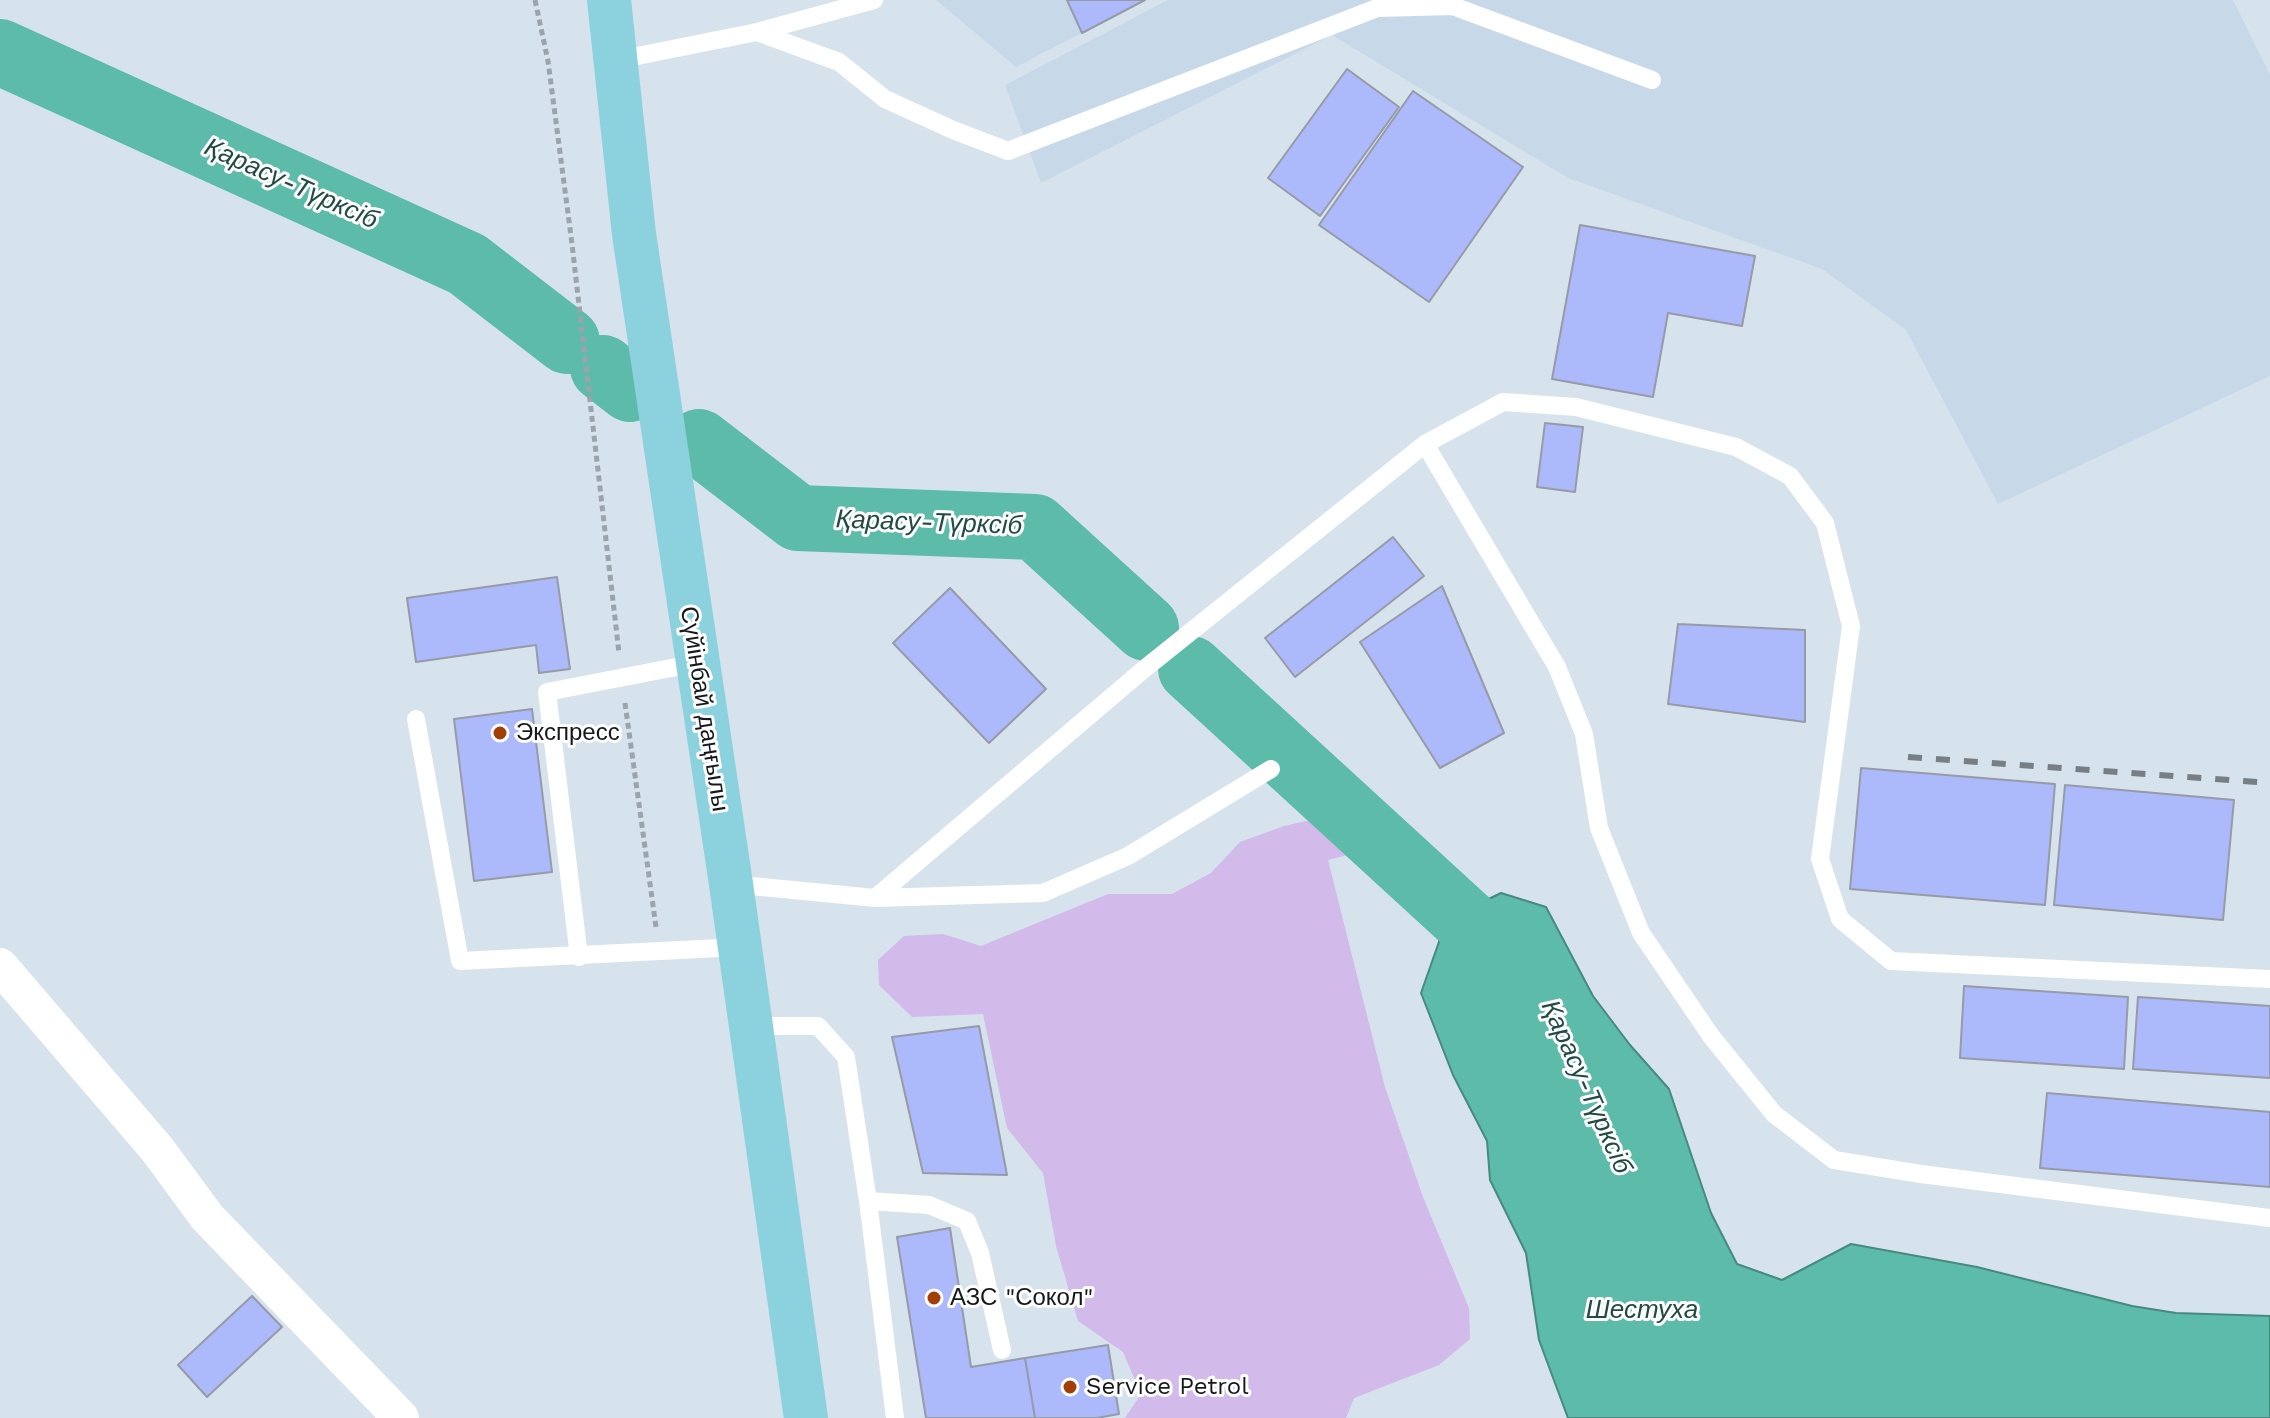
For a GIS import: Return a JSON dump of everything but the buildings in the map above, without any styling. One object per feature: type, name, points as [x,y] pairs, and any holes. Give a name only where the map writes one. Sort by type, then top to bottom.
[{"type":"main road","name":"Сүйінбай даңғылы","points":[[609,0],[634,234],[731,884],[806,1418]]},
{"type":"street","points":[[0,966],[157,1149],[207,1217],[401,1418]]},
{"type":"lane","points":[[617,60],[757,32],[874,0]]},
{"type":"lane","points":[[757,32],[839,62],[885,99],[1008,151],[1377,8],[1453,6],[1652,80]]},
{"type":"lane","points":[[875,898],[1143,670],[1425,444],[1503,402],[1576,407],[1736,447],[1790,476],[1825,523],[1851,626],[1820,859],[1840,919],[1891,961],[2270,979]]},
{"type":"lane","points":[[1425,444],[1557,667],[1584,734],[1599,828],[1641,933],[1711,1036],[1774,1114],[1834,1160],[1921,1174],[2270,1218]]},
{"type":"lane","points":[[579,957],[547,692],[697,663]]},
{"type":"lane","points":[[416,719],[460,961],[740,947]]},
{"type":"lane","points":[[731,884],[875,898],[1043,893],[1128,856],[1271,769]]},
{"type":"lane","points":[[750,1026],[818,1026],[846,1057],[868,1201],[895,1418]]},
{"type":"lane","points":[[868,1201],[929,1205],[967,1221],[980,1253],[1002,1350]]},
{"type":"path","points":[[535,0],[548,61],[622,678],[660,952]]},
{"type":"shaded area","points":[[936,0],[1145,0],[1016,67]]},
{"type":"shaded area","points":[[1168,0],[2233,0],[2270,75],[2270,376],[1998,504],[1906,330],[1822,269],[1568,178],[1332,35],[1041,183],[1005,85]]},
{"type":"shaded area","points":[[1358,796],[1385,810],[1386,833],[1359,852],[1328,860],[1385,1087],[1423,1197],[1469,1308],[1470,1339],[1439,1365],[1354,1398],[1346,1418],[1125,1418],[1141,1394],[1123,1352],[1078,1321],[1056,1246],[1043,1173],[1007,1128],[983,1014],[912,1017],[879,985],[878,960],[904,936],[943,934],[981,946],[1108,894],[1172,894],[1211,873],[1240,842],[1284,826],[1324,817]]},
{"type":"water","name":"Шестуха","points":[[1501,893],[1546,907],[1593,996],[1669,1089],[1711,1213],[1737,1264],[1782,1280],[1851,1244],[1977,1267],[2132,1306],[2176,1313],[2270,1316],[2270,1418],[1568,1418],[1539,1340],[1526,1253],[1490,1180],[1487,1141],[1453,1075],[1421,993],[1447,919]]},
{"type":"waterway","name":"Қарасу-Түрксіб","points":[[0,52],[467,264],[567,341]]},
{"type":"waterway","name":"Қарасу-Түрксіб","points":[[603,368],[630,389]]},
{"type":"waterway","name":"Қарасу-Түрксіб","points":[[699,442],[798,518],[1035,527],[1146,628]]},
{"type":"waterway","name":"Қарасу-Түрксіб","points":[[1191,669],[1526,976]]},
{"type":"railway","points":[[1908,757],[2270,783]]},
{"type":"place","name":"Экспресс","points":[[500,733]]},
{"type":"place","name":"АЗС \"Сокол\"","points":[[934,1298]]},
{"type":"place","name":"Service Petrol","points":[[1070,1387]]}]
